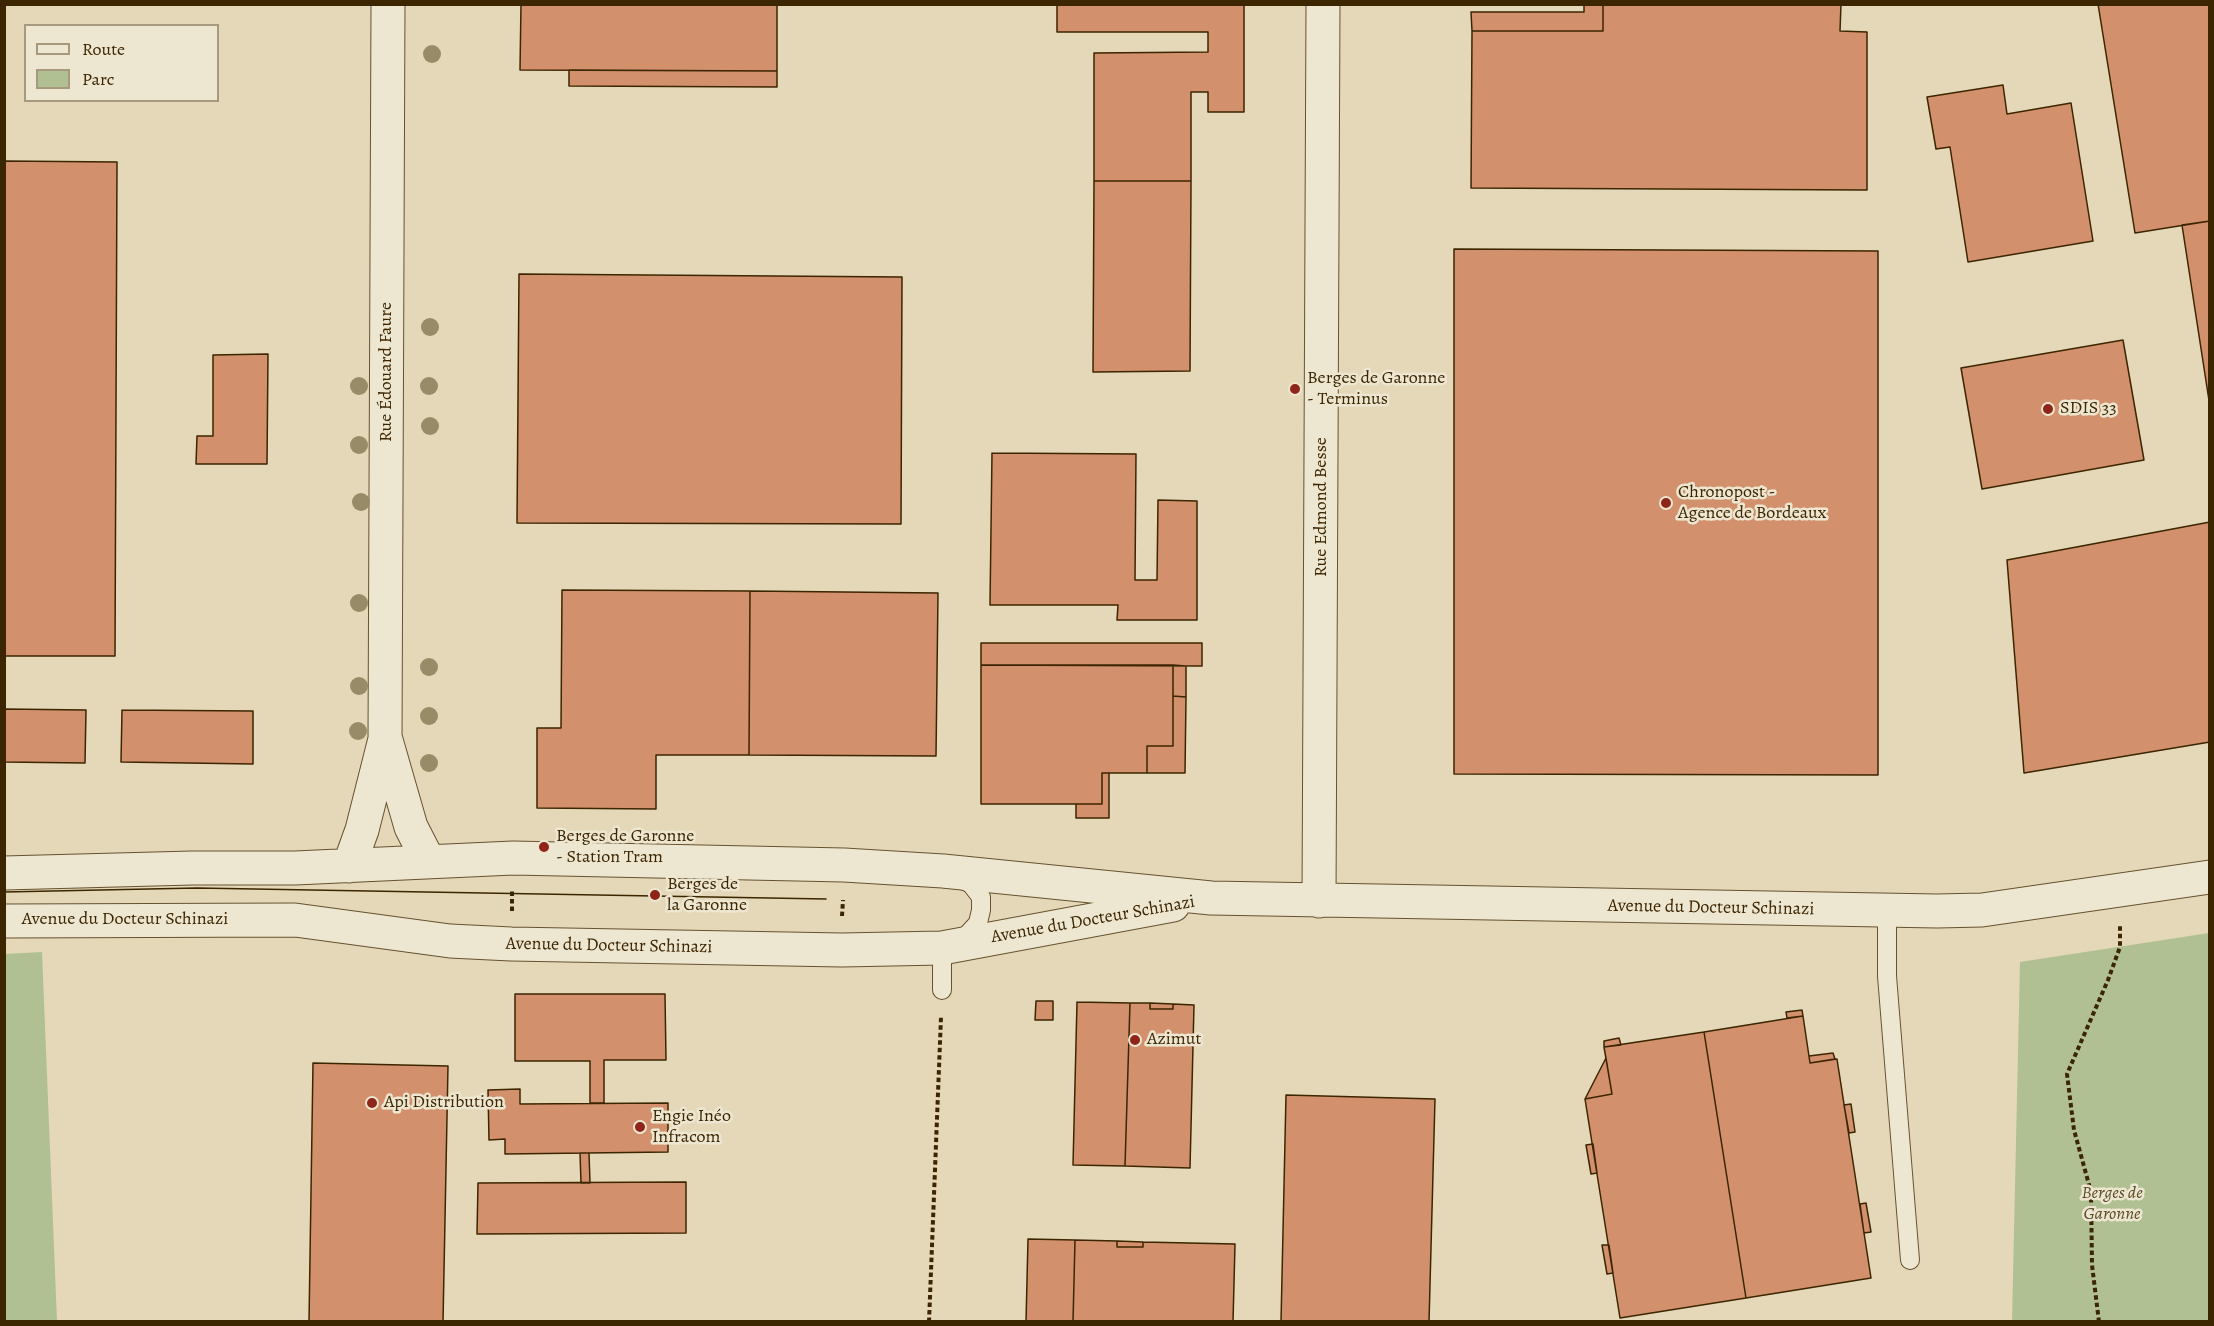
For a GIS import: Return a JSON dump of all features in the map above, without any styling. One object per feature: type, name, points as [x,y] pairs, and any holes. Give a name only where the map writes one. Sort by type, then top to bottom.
[{"type":"street","name":"Rue Édouard Faure","points":[[349,866],[362,830],[385,739],[388,4]]},
{"type":"street","name":"Rue Edmond Besse","points":[[1319,901],[1323,4]]},
{"type":"street","name":"Rue Édouard Faure","points":[[385,739],[411,827],[429,862]]},
{"type":"street","name":"Avenue du Docteur Schinazi","points":[[4,873],[349,866],[525,859],[844,865],[943,871],[1211,898],[1887,911],[1982,910],[2210,878]]},
{"type":"street","name":"Avenue du Docteur Schinazi","points":[[4,921],[295,920],[450,941],[842,950],[942,948],[1211,898]]},
{"type":"lane","points":[[942,990],[942,948],[967,935],[978,923],[981,910],[981,897],[971,884],[943,871]]},
{"type":"lane","points":[[1887,911],[1887,976],[1910,1260]]},
{"type":"path","points":[[512,885],[512,921]]},
{"type":"path","points":[[2099,1322],[2092,1265],[2091,1192],[2074,1130],[2067,1074],[2120,947],[2121,890]]},
{"type":"path","points":[[842,926],[843,895]]},
{"type":"path","points":[[928,1322],[942,990]]},
{"type":"green space","name":"Berges de Garonne","points":[[2209,933],[2209,1321],[2012,1321],[2020,962]]},
{"type":"green space","points":[[42,952],[57,1321],[5,1321],[5,954]]},
{"type":"building","points":[[521,4],[777,4],[777,71],[520,70]]},
{"type":"building","points":[[1057,4],[1244,4],[1244,112],[1208,112],[1208,92],[1191,92],[1191,181],[1094,181],[1094,53],[1208,52],[1208,32],[1057,32]]},
{"type":"building","points":[[1584,4],[1603,4],[1603,31],[1472,31],[1471,12],[1584,12]]},
{"type":"building","points":[[1603,4],[1841,4],[1840,31],[1867,32],[1867,190],[1471,188],[1472,31],[1603,31]]},
{"type":"building","points":[[2098,4],[2210,4],[2210,221],[2135,233]]},
{"type":"building","points":[[569,70],[777,71],[777,87],[569,86]]},
{"type":"building","points":[[2003,85],[2007,114],[2071,103],[2093,241],[1968,262],[1950,147],[1936,149],[1927,97]]},
{"type":"building","points":[[4,161],[117,162],[115,656],[4,656]]},
{"type":"building","points":[[1094,181],[1191,181],[1190,371],[1093,372]]},
{"type":"building","points":[[2210,221],[2210,407],[2182,225]]},
{"type":"building","name":"Chronopost - Agence de Bordeaux","points":[[1454,249],[1878,251],[1878,775],[1454,774]]},
{"type":"building","points":[[519,274],[902,277],[901,524],[517,523]]},
{"type":"building","points":[[2123,340],[2144,460],[1982,489],[1961,368]]},
{"type":"building","points":[[268,354],[267,464],[196,464],[197,436],[213,436],[213,355]]},
{"type":"building","points":[[992,453],[1136,454],[1135,580],[1157,580],[1158,500],[1197,501],[1197,620],[1117,620],[1118,605],[990,605]]},
{"type":"building","points":[[2210,522],[2210,742],[2024,773],[2007,560]]},
{"type":"building","points":[[562,590],[750,591],[749,755],[656,755],[656,809],[537,808],[537,728],[561,728]]},
{"type":"building","points":[[750,591],[938,593],[936,756],[749,755]]},
{"type":"building","points":[[981,643],[1202,643],[1202,666],[981,665]]},
{"type":"building","points":[[981,665],[1173,665],[1173,746],[1147,746],[1147,773],[1102,773],[1102,804],[981,804]]},
{"type":"building","points":[[1173,665],[1186,666],[1186,697],[1173,696]]},
{"type":"building","points":[[1173,696],[1186,697],[1185,773],[1147,773],[1147,746],[1173,746]]},
{"type":"building","points":[[4,709],[86,710],[85,763],[4,762]]},
{"type":"building","points":[[122,710],[253,711],[253,764],[121,762]]},
{"type":"building","points":[[1102,773],[1109,773],[1109,818],[1076,818],[1076,804],[1102,804]]},
{"type":"building","points":[[515,994],[665,994],[666,1060],[604,1060],[604,1103],[590,1103],[590,1061],[515,1061]]},
{"type":"building","points":[[1036,1001],[1053,1001],[1053,1020],[1035,1020]]},
{"type":"building","points":[[1077,1002],[1130,1003],[1125,1166],[1073,1165]]},
{"type":"building","points":[[1130,1003],[1150,1003],[1150,1009],[1173,1009],[1173,1004],[1194,1005],[1190,1168],[1125,1166]]},
{"type":"building","points":[[1150,1003],[1173,1004],[1173,1009],[1150,1009]]},
{"type":"building","points":[[1802,1010],[1803,1016],[1787,1018],[1786,1012]]},
{"type":"building","points":[[1803,1016],[1810,1063],[1837,1059],[1871,1278],[1746,1298],[1704,1032]]},
{"type":"building","points":[[1704,1032],[1746,1298],[1620,1318],[1585,1099],[1612,1094],[1604,1047]]},
{"type":"building","points":[[1619,1038],[1621,1045],[1604,1047],[1604,1041]]},
{"type":"building","points":[[1833,1053],[1835,1059],[1810,1063],[1809,1056]]},
{"type":"building","points":[[1606,1058],[1612,1094],[1585,1099]]},
{"type":"building","points":[[313,1063],[448,1066],[443,1322],[309,1322]]},
{"type":"building","points":[[520,1089],[520,1104],[668,1103],[668,1152],[505,1154],[505,1139],[489,1140],[488,1090]]},
{"type":"building","points":[[1286,1095],[1435,1099],[1429,1322],[1281,1322]]},
{"type":"building","points":[[1851,1104],[1855,1132],[1849,1133],[1844,1105]]},
{"type":"building","points":[[1593,1144],[1597,1173],[1591,1174],[1586,1145]]},
{"type":"building","points":[[580,1153],[589,1153],[590,1183],[581,1183]]},
{"type":"building","points":[[686,1182],[686,1233],[477,1234],[478,1183]]},
{"type":"building","points":[[1866,1203],[1871,1232],[1864,1233],[1860,1204]]},
{"type":"building","points":[[1028,1239],[1075,1240],[1073,1322],[1026,1322]]},
{"type":"building","points":[[1075,1240],[1117,1241],[1117,1247],[1143,1247],[1143,1242],[1235,1244],[1233,1322],[1073,1322]]},
{"type":"building","points":[[1117,1241],[1143,1242],[1143,1247],[1117,1247]]},
{"type":"building","points":[[1602,1245],[1609,1245],[1613,1273],[1607,1274]]},
{"type":"tram line","points":[[4,892],[197,888],[826,899]]},
{"type":"place","name":"Berges de Garonne - Terminus","points":[[1295,389]]},
{"type":"place","name":"SDIS 33","points":[[2048,409]]},
{"type":"place","name":"Chronopost - Agence de Bordeaux","points":[[1666,503]]},
{"type":"place","name":"Berges de Garonne - Station Tram","points":[[544,847]]},
{"type":"place","name":"Berges de la Garonne","points":[[655,895]]},
{"type":"place","name":"Azimut","points":[[1135,1040]]},
{"type":"place","name":"Api Distribution","points":[[372,1103]]},
{"type":"place","name":"Engie Inéo Infracom","points":[[640,1127]]}]
